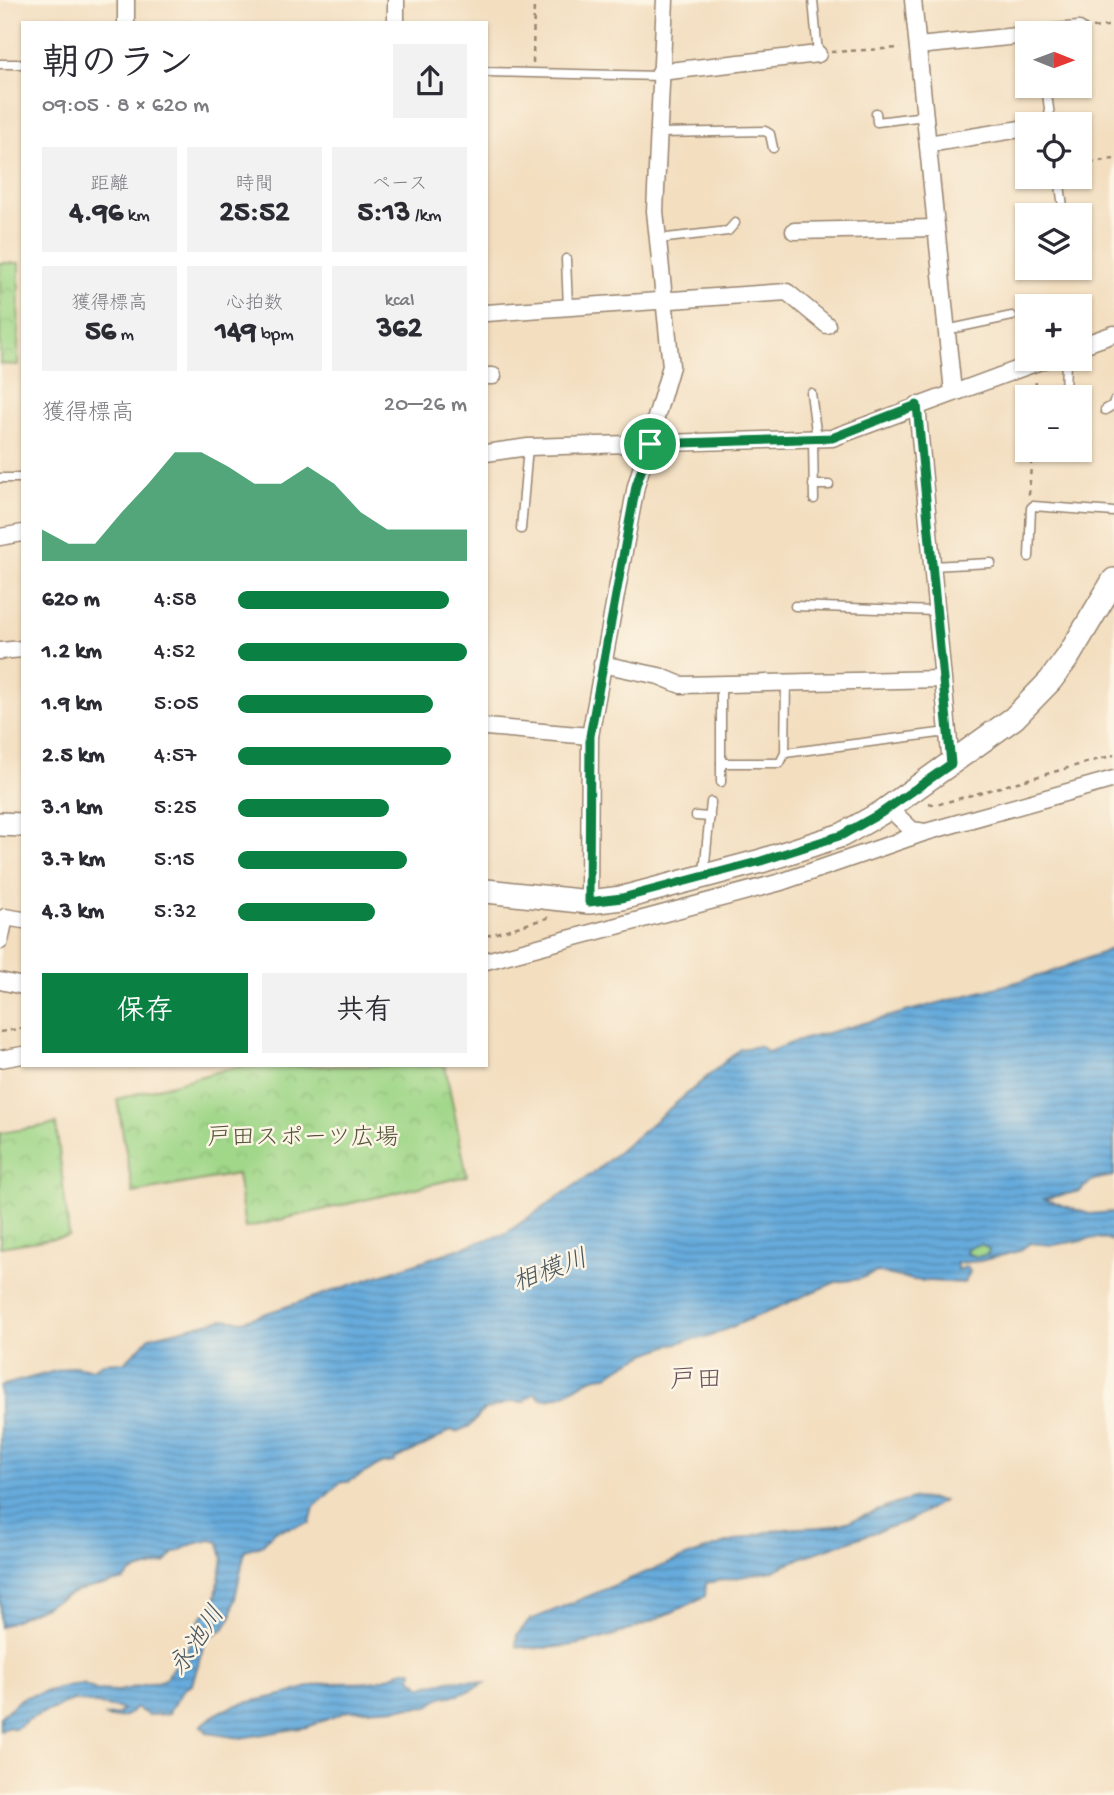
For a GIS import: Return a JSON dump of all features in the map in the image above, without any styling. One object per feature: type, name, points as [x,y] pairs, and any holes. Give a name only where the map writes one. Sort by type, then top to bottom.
[{"type":"street","points":[[125,21],[126,0]]},
{"type":"street","points":[[396,0],[396,21]]},
{"type":"street","points":[[589,902],[590,736],[636,486],[671,366],[655,211],[665,0]]},
{"type":"street","points":[[913,0],[953,392]]},
{"type":"street","points":[[918,46],[1000,33],[1015,34]]},
{"type":"street","points":[[660,74],[818,54]]},
{"type":"street","points":[[928,144],[1015,130]]},
{"type":"street","points":[[794,231],[936,228]]},
{"type":"street","points":[[488,313],[787,292],[827,325]]},
{"type":"street","points":[[1092,342],[1114,334]]},
{"type":"street","points":[[488,453],[528,447],[832,438],[1015,370]]},
{"type":"street","points":[[917,405],[951,764]]},
{"type":"street","points":[[0,537],[21,533]]},
{"type":"street","points":[[488,891],[589,902],[622,898],[842,835],[896,814],[951,764],[1014,718],[1050,681],[1114,580]]},
{"type":"street","points":[[0,651],[21,649]]},
{"type":"street","points":[[602,664],[659,676],[681,685],[942,678]]},
{"type":"street","points":[[488,727],[590,736]]},
{"type":"street","points":[[488,960],[781,883],[926,832],[1114,779]]},
{"type":"street","points":[[896,814],[912,830],[926,832]]},
{"type":"street","points":[[0,824],[21,825]]},
{"type":"street","points":[[0,936],[5,917],[21,920]]},
{"type":"street","points":[[0,981],[21,986]]},
{"type":"street","points":[[0,1059],[21,1055]]},
{"type":"lane","points":[[813,0],[818,54]]},
{"type":"lane","points":[[0,64],[21,64]]},
{"type":"lane","points":[[488,72],[660,74]]},
{"type":"lane","points":[[876,113],[877,122],[925,116]]},
{"type":"lane","points":[[658,133],[765,131],[770,134],[773,148]]},
{"type":"lane","points":[[658,239],[728,231],[735,223]]},
{"type":"lane","points":[[566,259],[568,308]]},
{"type":"lane","points":[[946,330],[1012,316]]},
{"type":"lane","points":[[811,393],[815,440],[814,499]]},
{"type":"lane","points":[[1105,410],[1113,405],[1114,401]]},
{"type":"lane","points":[[521,529],[528,447]]},
{"type":"lane","points":[[0,478],[21,478]]},
{"type":"lane","points":[[813,485],[829,485]]},
{"type":"lane","points":[[1029,557],[1033,506],[1114,512]]},
{"type":"lane","points":[[931,566],[991,564]]},
{"type":"lane","points":[[820,595],[820,607]]},
{"type":"lane","points":[[795,606],[935,611]]},
{"type":"lane","points":[[721,763],[780,763],[785,753],[786,682]]},
{"type":"lane","points":[[721,684],[721,782]]},
{"type":"lane","points":[[785,753],[947,732]]},
{"type":"lane","points":[[704,876],[711,803]]},
{"type":"lane","points":[[696,816],[710,817]]},
{"type":"path","points":[[533,73],[534,0]]},
{"type":"path","points":[[1092,28],[1114,24]]},
{"type":"path","points":[[818,54],[918,46]]},
{"type":"path","points":[[1092,162],[1114,159]]},
{"type":"path","points":[[1031,462],[1029,502],[1033,506]]},
{"type":"path","points":[[896,814],[1114,755]]},
{"type":"path","points":[[488,935],[554,916]]},
{"type":"path","points":[[0,1032],[21,1028]]},
{"type":"green space","points":[[0,263],[19,263],[18,365],[0,364]]},
{"type":"green space","name":"戸田スポーツ広場","points":[[235,1067],[445,1067],[467,1176],[245,1228],[237,1174],[133,1193],[117,1099]]},
{"type":"green space","points":[[56,1124],[69,1236],[0,1247],[0,1133]]},
{"type":"green space","points":[[981,1244],[989,1249],[988,1254],[978,1257],[966,1253],[967,1248]]},
{"type":"water","points":[[1114,948],[1114,1176],[1093,1180],[1080,1191],[1044,1199],[1089,1214],[1114,1212],[1114,1241],[1098,1238],[1053,1245],[1030,1243],[1019,1251],[980,1261],[957,1263],[957,1270],[967,1267],[970,1272],[964,1283],[913,1280],[877,1272],[859,1279],[836,1282],[706,1338],[655,1351],[608,1376],[590,1379],[561,1395],[541,1399],[535,1393],[523,1402],[511,1402],[484,1410],[470,1426],[456,1432],[450,1430],[433,1442],[395,1459],[394,1462],[381,1464],[348,1482],[341,1482],[314,1507],[310,1523],[275,1531],[262,1545],[245,1550],[231,1618],[225,1628],[206,1639],[192,1684],[184,1689],[169,1714],[148,1715],[136,1708],[125,1716],[113,1718],[104,1716],[118,1715],[122,1709],[74,1700],[31,1718],[15,1729],[9,1727],[0,1731],[0,1717],[22,1698],[66,1686],[82,1684],[96,1690],[119,1691],[164,1680],[189,1645],[201,1617],[214,1605],[223,1559],[219,1542],[211,1540],[193,1544],[174,1553],[165,1563],[133,1572],[124,1580],[77,1591],[0,1627],[0,1386],[74,1366],[92,1369],[103,1363],[125,1362],[150,1337],[223,1319],[243,1321],[506,1233],[597,1170],[740,1049],[759,1046],[768,1052],[794,1042],[1046,974]],"holes":[[[981,1244],[989,1249],[988,1254],[978,1257],[966,1253],[967,1248]]]},
{"type":"water","points":[[917,1498],[943,1501],[910,1520],[800,1558],[773,1571],[706,1583],[705,1596],[638,1627],[589,1642],[564,1646],[516,1646],[517,1635],[530,1620],[676,1560],[775,1530],[831,1526]]},
{"type":"water","points":[[403,1670],[412,1670],[411,1678],[422,1687],[453,1680],[485,1683],[459,1695],[442,1697],[429,1706],[348,1711],[307,1727],[240,1738],[208,1733],[201,1726],[230,1707],[323,1684],[376,1681]]},
{"type":"district","name":"戸田","points":[[696,1382]]},
{"type":"route","points":[[917,405],[951,764],[881,813],[842,835],[761,861],[622,898],[589,902],[590,736],[636,486],[650,444],[832,438],[917,405]]},
{"type":"water label","name":"相模川","points":[[551,1273]]},
{"type":"water label","name":"永池川","points":[[199,1642]]}]
